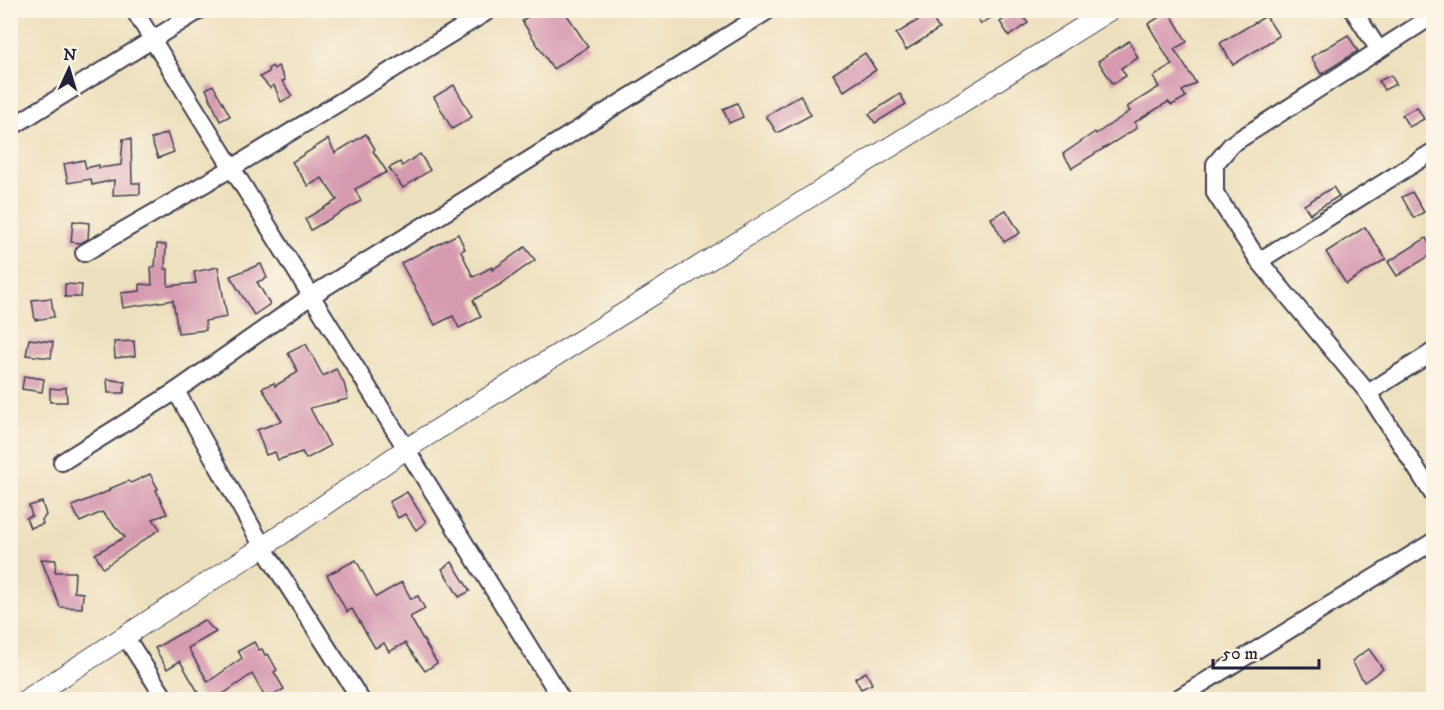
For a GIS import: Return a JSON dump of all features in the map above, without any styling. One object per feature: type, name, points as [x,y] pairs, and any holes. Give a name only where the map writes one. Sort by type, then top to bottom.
[{"type":"street","points":[[134,10],[562,699]]},
{"type":"street","points":[[10,128],[200,10]]},
{"type":"street","points":[[84,253],[232,168],[490,10]]},
{"type":"street","points":[[62,462],[176,392],[311,296],[769,10]]},
{"type":"street","points":[[26,699],[263,547],[406,449],[1110,10]]},
{"type":"street","points":[[1353,10],[1379,50]]},
{"type":"street","points":[[1434,15],[1232,144],[1215,164],[1215,193],[1259,261],[1368,393],[1434,496]]},
{"type":"street","points":[[1259,261],[1434,151]]},
{"type":"street","points":[[1368,393],[1434,351]]},
{"type":"street","points":[[176,392],[263,547],[360,699]]},
{"type":"street","points":[[1175,699],[1434,541]]},
{"type":"street","points":[[126,636],[166,699]]},
{"type":"building","points":[[538,10],[564,10],[588,47],[553,69],[522,21]]},
{"type":"building","points":[[973,10],[1003,10],[981,24]]},
{"type":"building","points":[[1018,10],[1028,23],[1009,36],[1000,22]]},
{"type":"building","points":[[1169,11],[1187,42],[1174,49],[1196,83],[1182,91],[1186,97],[1172,105],[1168,102],[1135,122],[1137,128],[1072,168],[1063,154],[1130,111],[1127,107],[1159,87],[1153,77],[1172,65],[1148,24]]},
{"type":"building","points":[[929,13],[939,29],[906,50],[896,34]]},
{"type":"building","points":[[1266,16],[1279,36],[1233,65],[1220,43]]},
{"type":"building","points":[[1348,35],[1358,51],[1321,74],[1311,57]]},
{"type":"building","points":[[1129,41],[1138,58],[1121,68],[1126,76],[1113,84],[1098,61]]},
{"type":"building","points":[[865,53],[876,70],[844,91],[833,74]]},
{"type":"building","points":[[272,66],[274,69],[278,66],[285,80],[282,81],[292,96],[281,102],[274,85],[270,88],[260,77],[269,72],[268,69]]},
{"type":"building","points":[[1391,75],[1396,84],[1384,90],[1379,81]]},
{"type":"building","points":[[213,85],[230,116],[220,121],[206,89]]},
{"type":"building","points":[[454,85],[472,117],[452,129],[434,97]]},
{"type":"building","points":[[900,94],[906,104],[875,123],[869,114]]},
{"type":"building","points":[[800,95],[811,115],[777,133],[766,116]]},
{"type":"building","points":[[737,103],[743,117],[729,123],[723,109]]},
{"type":"building","points":[[1417,107],[1424,119],[1409,127],[1402,115]]},
{"type":"building","points":[[167,133],[174,152],[158,158],[151,139]]},
{"type":"building","points":[[366,134],[375,149],[373,151],[387,172],[355,189],[361,201],[311,230],[305,219],[337,200],[322,178],[308,186],[292,162],[328,139],[335,153]]},
{"type":"building","points":[[123,139],[131,139],[132,183],[140,183],[140,194],[113,195],[114,180],[92,185],[91,179],[68,183],[64,164],[84,160],[86,168],[99,165],[99,168],[121,165]]},
{"type":"building","points":[[420,154],[430,170],[403,188],[389,168],[400,162],[402,166]]},
{"type":"building","points":[[1333,187],[1339,196],[1310,214],[1304,205]]},
{"type":"building","points":[[1412,192],[1424,212],[1414,218],[1402,197]]},
{"type":"building","points":[[1006,210],[1020,233],[1004,242],[991,218]]},
{"type":"building","points":[[73,221],[89,223],[88,239],[81,243],[71,242]]},
{"type":"building","points":[[1365,227],[1386,259],[1346,284],[1326,252]]},
{"type":"building","points":[[458,234],[465,249],[461,251],[473,277],[492,267],[492,270],[525,247],[535,260],[473,300],[481,317],[459,328],[453,316],[435,325],[401,263]]},
{"type":"building","points":[[1426,238],[1434,253],[1397,276],[1388,262]]},
{"type":"building","points":[[157,244],[166,245],[165,269],[168,269],[168,286],[196,283],[194,272],[218,267],[227,317],[205,321],[206,330],[178,333],[173,300],[123,308],[121,293],[140,291],[140,284],[152,285],[151,267],[155,267]]},
{"type":"building","points":[[261,264],[267,278],[257,282],[270,304],[254,315],[230,276]]},
{"type":"building","points":[[65,284],[82,285],[81,297],[65,297]]},
{"type":"building","points":[[51,298],[54,317],[35,320],[32,300]]},
{"type":"building","points":[[29,339],[53,342],[51,358],[26,355]]},
{"type":"building","points":[[134,341],[135,356],[115,358],[114,342]]},
{"type":"building","points":[[306,344],[323,376],[336,369],[344,383],[348,399],[310,408],[330,446],[306,459],[302,452],[278,460],[275,452],[266,455],[257,430],[282,421],[262,388],[274,383],[275,386],[298,372],[288,353]]},
{"type":"building","points":[[24,376],[44,379],[42,392],[22,389]]},
{"type":"building","points":[[107,379],[125,382],[124,393],[108,393]]},
{"type":"building","points":[[66,387],[67,402],[50,402],[50,388]]},
{"type":"building","points":[[150,474],[167,514],[153,519],[160,529],[103,568],[95,554],[125,537],[102,512],[80,522],[72,506],[128,481],[131,483]]},
{"type":"building","points":[[407,492],[426,522],[416,530],[405,514],[398,518],[389,502]]},
{"type":"building","points":[[42,502],[46,515],[42,520],[43,524],[30,528],[26,518],[32,516],[29,506]]},
{"type":"building","points":[[41,559],[56,560],[55,572],[75,572],[74,592],[83,593],[82,608],[60,607]]},
{"type":"building","points":[[356,560],[376,597],[402,582],[411,599],[418,596],[425,609],[410,617],[437,663],[425,671],[405,643],[389,652],[384,643],[375,648],[352,609],[347,612],[327,575]]},
{"type":"building","points":[[452,562],[470,591],[459,597],[442,569]]},
{"type":"building","points":[[204,620],[216,632],[188,648],[208,682],[242,658],[238,651],[254,642],[259,650],[262,649],[265,655],[268,654],[277,670],[274,672],[284,689],[266,699],[252,674],[216,699],[202,699],[180,661],[167,669],[155,648]]},
{"type":"building","points":[[1369,649],[1383,669],[1364,682],[1352,661]]},
{"type":"building","points":[[866,672],[872,684],[861,689],[855,678]]}]
